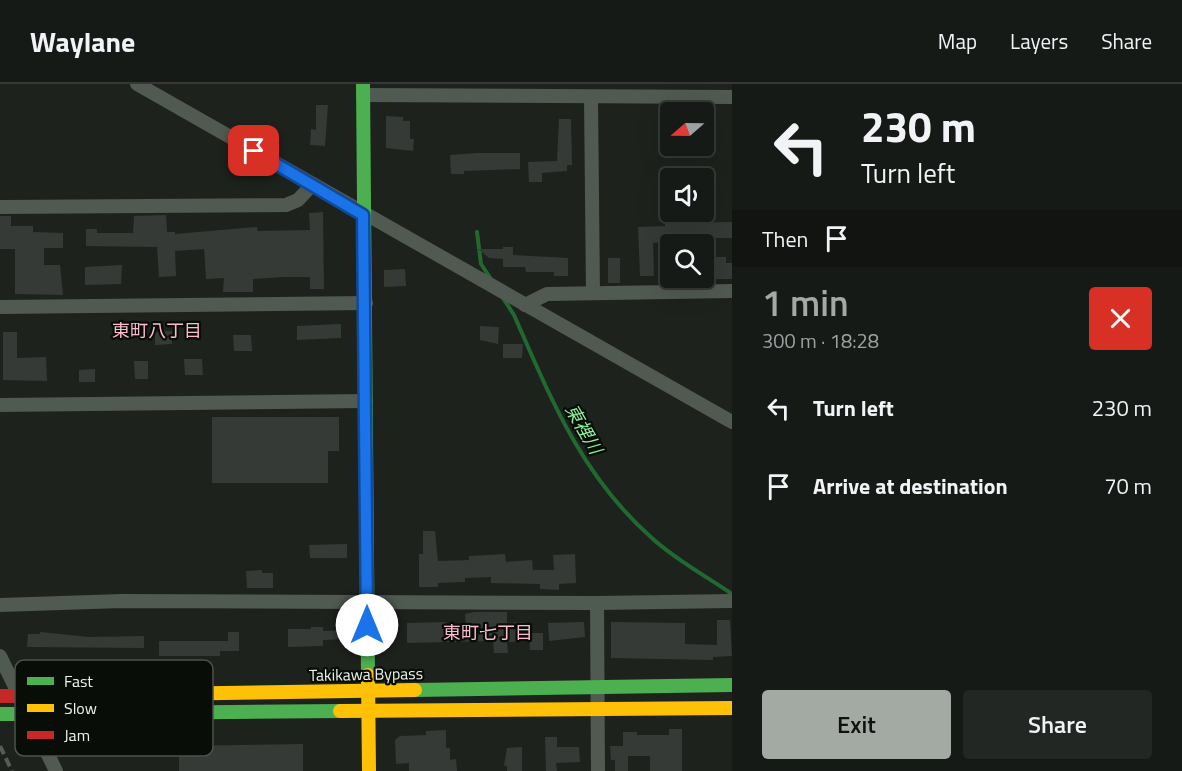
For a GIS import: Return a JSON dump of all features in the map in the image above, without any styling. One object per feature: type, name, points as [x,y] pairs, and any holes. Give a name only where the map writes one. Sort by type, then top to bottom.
[{"type":"main road","points":[[363,90],[369,771]]},
{"type":"main road","name":"Takikawa Bypass","points":[[213,693],[732,685]]},
{"type":"main road","points":[[213,713],[732,708]]},
{"type":"street","points":[[137,84],[363,215],[732,422]]},
{"type":"street","points":[[363,90],[591,98],[732,97]]},
{"type":"street","points":[[591,98],[593,293]]},
{"type":"street","points":[[0,207],[286,205],[298,200],[313,184]]},
{"type":"street","points":[[525,305],[547,294],[732,291]]},
{"type":"street","points":[[0,307],[366,303]]},
{"type":"street","points":[[0,405],[366,401]]},
{"type":"street","points":[[0,605],[122,601],[597,603],[732,601]]},
{"type":"street","points":[[597,603],[598,771]]},
{"type":"street","points":[[0,656],[15,687]]},
{"type":"street","points":[[49,756],[56,771]]},
{"type":"building","points":[[316,105],[328,105],[325,146],[310,145],[311,129],[316,130]]},
{"type":"building","points":[[386,116],[403,117],[403,121],[410,121],[410,139],[414,139],[413,151],[386,148]]},
{"type":"building","points":[[559,119],[571,119],[572,165],[567,165],[567,171],[542,173],[542,182],[529,182],[528,162],[557,161]]},
{"type":"building","points":[[520,153],[520,169],[464,171],[464,174],[451,174],[450,155]]},
{"type":"building","points":[[323,212],[324,289],[310,289],[310,277],[283,277],[253,279],[253,292],[223,292],[224,278],[206,279],[204,249],[175,251],[176,276],[159,277],[157,247],[86,246],[86,229],[97,229],[97,233],[133,233],[134,216],[166,215],[167,232],[175,232],[175,234],[257,227],[258,231],[310,230],[309,213]]},
{"type":"building","points":[[0,216],[11,216],[11,226],[33,226],[33,232],[63,233],[63,248],[44,248],[44,265],[60,265],[63,295],[15,294],[15,249],[0,249]]},
{"type":"building","points":[[732,222],[732,238],[714,238],[714,234],[704,233],[660,234],[660,242],[653,243],[654,276],[640,276],[638,227],[665,226],[665,223]]},
{"type":"building","points":[[503,247],[513,247],[513,255],[568,258],[568,276],[554,276],[554,272],[526,272],[525,267],[503,267],[503,259],[489,258],[478,249],[503,249]]},
{"type":"building","points":[[714,257],[726,257],[726,263],[732,263],[732,279],[714,279]]},
{"type":"building","points":[[608,258],[620,258],[620,283],[608,283]]},
{"type":"building","points":[[122,265],[121,284],[85,285],[85,267]]},
{"type":"building","points":[[405,269],[406,286],[384,287],[384,270]]},
{"type":"building","points":[[341,324],[341,338],[297,340],[297,326]]},
{"type":"building","points":[[480,326],[499,327],[498,344],[480,340]]},
{"type":"building","points":[[172,331],[172,344],[155,345],[155,332]]},
{"type":"building","points":[[3,332],[17,332],[17,358],[46,357],[47,381],[3,380]]},
{"type":"building","points":[[233,335],[251,335],[252,351],[234,351]]},
{"type":"building","points":[[503,344],[523,344],[522,358],[503,358]]},
{"type":"building","points":[[184,359],[202,359],[203,375],[185,375]]},
{"type":"building","points":[[134,361],[148,361],[148,379],[135,379]]},
{"type":"building","points":[[95,369],[95,382],[79,382],[79,370]]},
{"type":"building","points":[[212,417],[339,417],[339,451],[328,451],[328,483],[212,483]]},
{"type":"building","points":[[423,531],[435,531],[438,561],[469,560],[469,556],[505,554],[506,562],[532,560],[533,570],[554,570],[553,555],[575,554],[576,583],[559,584],[559,590],[540,589],[540,584],[491,583],[491,577],[465,578],[465,582],[438,583],[438,587],[419,587],[419,554],[423,554]]},
{"type":"building","points":[[347,544],[347,558],[310,558],[309,545]]},
{"type":"building","points":[[262,570],[262,573],[273,573],[273,588],[247,588],[246,571]]},
{"type":"building","points":[[507,612],[507,623],[524,622],[525,641],[507,642],[508,653],[494,653],[493,641],[407,643],[407,623],[446,622],[446,629],[466,628],[465,614]]},
{"type":"building","points":[[717,620],[730,620],[732,656],[713,657],[713,660],[611,658],[611,622],[685,623],[685,644],[717,645]]},
{"type":"building","points":[[584,622],[585,637],[549,641],[548,623]]},
{"type":"building","points":[[311,627],[323,627],[323,631],[346,630],[346,639],[323,640],[323,646],[288,647],[288,629],[311,629]]},
{"type":"building","points":[[40,632],[89,637],[144,636],[144,648],[27,647],[28,634],[40,634]]},
{"type":"building","points":[[228,632],[239,632],[239,651],[220,651],[220,656],[159,656],[159,641],[228,641]]},
{"type":"building","points":[[529,633],[543,633],[543,650],[530,650]]},
{"type":"building","points":[[669,729],[682,729],[682,771],[650,771],[650,756],[628,756],[628,771],[615,771],[615,760],[611,760],[610,746],[623,746],[623,732],[637,732],[637,735],[669,735]]},
{"type":"building","points":[[446,730],[446,748],[450,748],[450,760],[456,759],[457,771],[409,771],[409,763],[396,764],[395,740],[400,736],[426,735],[426,731]]},
{"type":"building","points":[[545,737],[557,737],[557,747],[579,747],[580,762],[556,763],[557,771],[546,771]]},
{"type":"building","points":[[303,744],[303,771],[179,771],[179,756],[213,756],[213,745]]},
{"type":"building","points":[[522,747],[522,771],[507,771],[507,766],[504,766],[507,748]]},
{"type":"waterway","name":"東裡川","points":[[477,232],[481,264],[491,279]]},
{"type":"waterway","name":"東裡川","points":[[503,298],[514,315],[541,377],[571,435],[607,490],[628,515],[662,547],[732,594]]},
{"type":"railway","points":[[0,746],[12,771]]},
{"type":"traffic: fast","points":[[363,84],[368,675]]},
{"type":"traffic: fast","points":[[415,690],[732,685]]},
{"type":"traffic: fast","points":[[213,712],[340,711]]},
{"type":"traffic: fast","points":[[0,714],[15,714]]},
{"type":"traffic: slow","points":[[368,675],[369,771]]},
{"type":"traffic: slow","points":[[213,693],[415,690]]},
{"type":"traffic: slow","points":[[340,711],[732,708]]},
{"type":"traffic: jam","points":[[0,696],[15,696]]},
{"type":"district","name":"東町八丁目","points":[[157,330]]},
{"type":"district","name":"東町七丁目","points":[[488,632]]},
{"type":"route","points":[[254,151],[363,215],[366,303],[367,625]]}]
